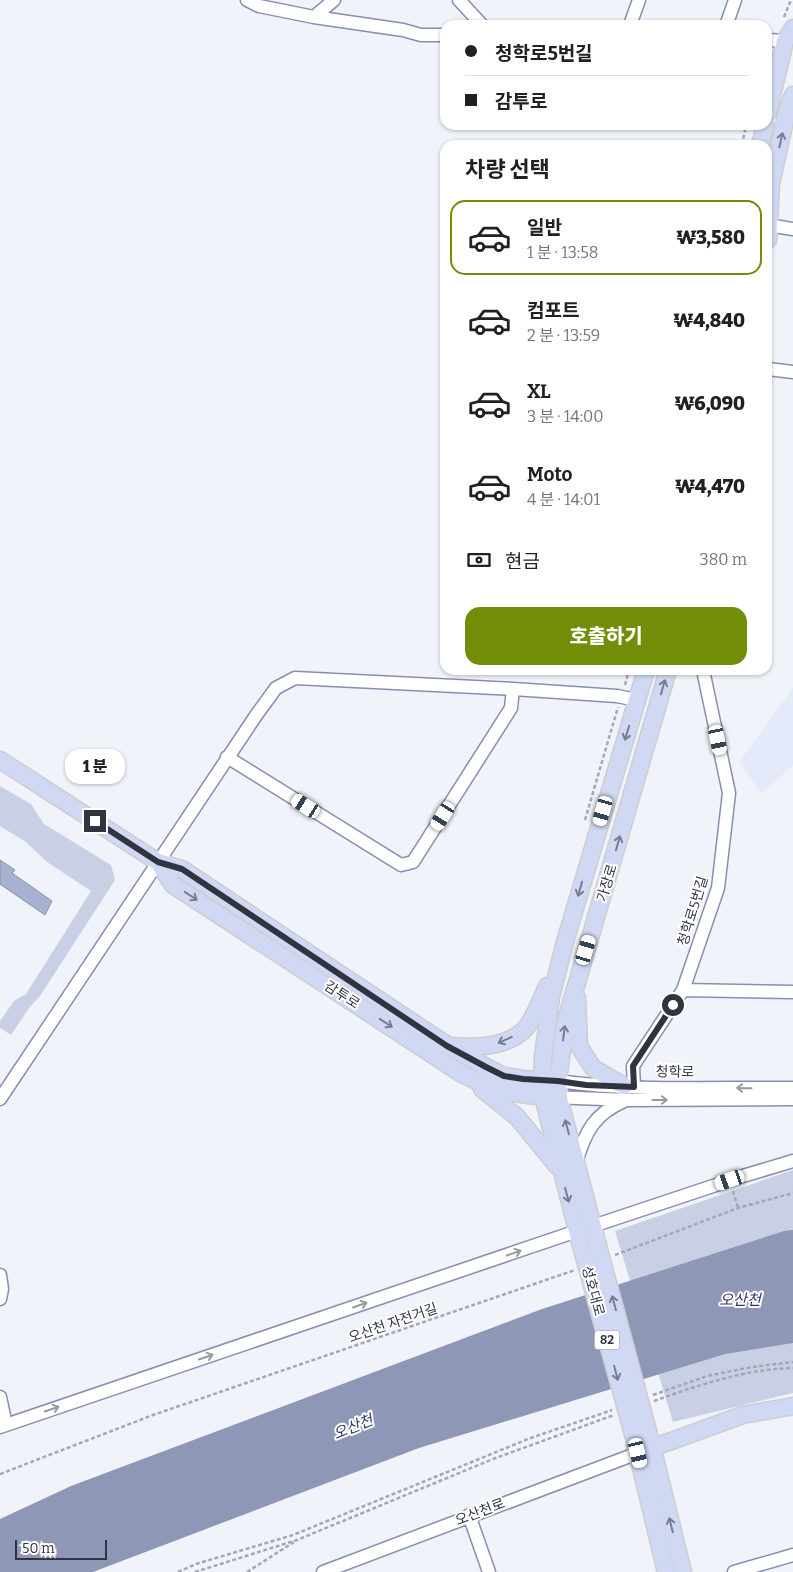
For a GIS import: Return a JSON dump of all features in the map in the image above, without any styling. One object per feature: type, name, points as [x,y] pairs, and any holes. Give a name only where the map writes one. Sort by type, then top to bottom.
[{"type":"main road","points":[[772,97],[789,35]]},
{"type":"main road","points":[[772,179],[787,111],[793,94]]},
{"type":"main road","name":"가장로","points":[[550,1089],[551,997],[629,699],[643,675]]},
{"type":"main road","name":"가장로","points":[[550,1089],[565,1024],[667,675]]},
{"type":"main road","name":"감투로","points":[[0,760],[158,862],[182,869],[447,1046],[504,1076],[550,1089]]},
{"type":"main road","name":"감투로","points":[[158,862],[173,885],[462,1074],[499,1091],[550,1089]]},
{"type":"main road","points":[[447,1046],[470,1048],[498,1043],[524,1030],[541,1002],[565,942]]},
{"type":"main road","points":[[581,968],[576,999],[579,1046],[593,1068],[629,1091]]},
{"type":"main road","points":[[462,1074],[517,1117],[561,1171]]},
{"type":"main road","name":"성호대로","points":[[550,1089],[576,1163],[595,1234],[643,1443],[666,1572]]},
{"type":"main road","name":"성호대로","points":[[550,1089],[561,1171],[579,1237],[683,1572]]},
{"type":"main road","name":"오산천로","points":[[643,1443],[743,1415],[793,1406]]},
{"type":"street","points":[[247,0],[259,6],[314,17],[403,30],[421,35],[440,35]]},
{"type":"street","points":[[314,17],[334,0]]},
{"type":"street","points":[[459,0],[477,20]]},
{"type":"street","points":[[632,20],[639,0]]},
{"type":"street","points":[[728,20],[735,0]]},
{"type":"street","points":[[772,39],[789,35]]},
{"type":"street","points":[[772,230],[793,229]]},
{"type":"street","points":[[772,369],[793,372]]},
{"type":"street","name":"청학로5번길","points":[[629,1091],[633,1066],[683,990],[718,888],[729,793],[704,675]]},
{"type":"street","points":[[0,1099],[227,757],[276,688],[295,678],[513,689],[629,699]]},
{"type":"street","points":[[227,757],[400,865],[413,862],[511,708],[513,689]]},
{"type":"street","points":[[683,990],[793,992]]},
{"type":"street","name":"청학로","points":[[550,1089],[586,1085],[629,1091],[793,1100]]},
{"type":"street","name":"청학로","points":[[629,1091],[793,1088]]},
{"type":"street","points":[[576,1163],[583,1138],[599,1115],[629,1091]]},
{"type":"street","points":[[595,1234],[730,1180],[793,1161]]},
{"type":"street","points":[[0,1397],[3,1426],[579,1237]]},
{"type":"street","points":[[0,1275],[2,1289],[0,1299]]},
{"type":"street","name":"오산천로","points":[[323,1572],[469,1515],[643,1443]]},
{"type":"street","points":[[469,1515],[489,1572]]},
{"type":"street","points":[[734,1572],[793,1555]]},
{"type":"path","points":[[585,821],[629,699],[629,675]]},
{"type":"path","points":[[730,1180],[738,1208]]},
{"type":"path","points":[[612,1256],[738,1208],[793,1192]]},
{"type":"path","name":"오산천 자전거길","points":[[0,1474],[153,1415],[576,1270]]},
{"type":"path","points":[[651,1396],[707,1376],[752,1367],[793,1362]]},
{"type":"path","points":[[645,1404],[699,1385],[734,1376],[763,1370],[793,1368]]},
{"type":"path","points":[[178,1572],[196,1564],[293,1535],[528,1439],[613,1410]]},
{"type":"path","points":[[195,1572],[297,1540],[493,1459],[619,1414]]},
{"type":"path","points":[[247,1572],[297,1540]]},
{"type":"shaded area","points":[[793,688],[793,765],[762,794],[739,762]]},
{"type":"shaded area","points":[[0,786],[31,804],[44,824],[111,865],[115,880],[40,996],[29,1008],[11,1035],[0,1028],[0,1021],[14,1001],[26,994],[91,891],[47,862],[26,842],[0,826]]},
{"type":"shaded area","points":[[793,1170],[793,1393],[673,1422],[615,1231]]},
{"type":"water","name":"오산천","points":[[793,1230],[793,1343],[725,1354],[419,1448],[93,1572],[0,1572],[0,1519],[71,1486],[542,1309],[784,1231]]},
{"type":"building","points":[[0,860],[15,870],[12,873],[52,901],[45,915],[0,884]]},
{"type":"route","points":[[95,821],[158,862],[182,869],[447,1046],[504,1076],[586,1085],[634,1087],[633,1066],[673,1005]]}]
